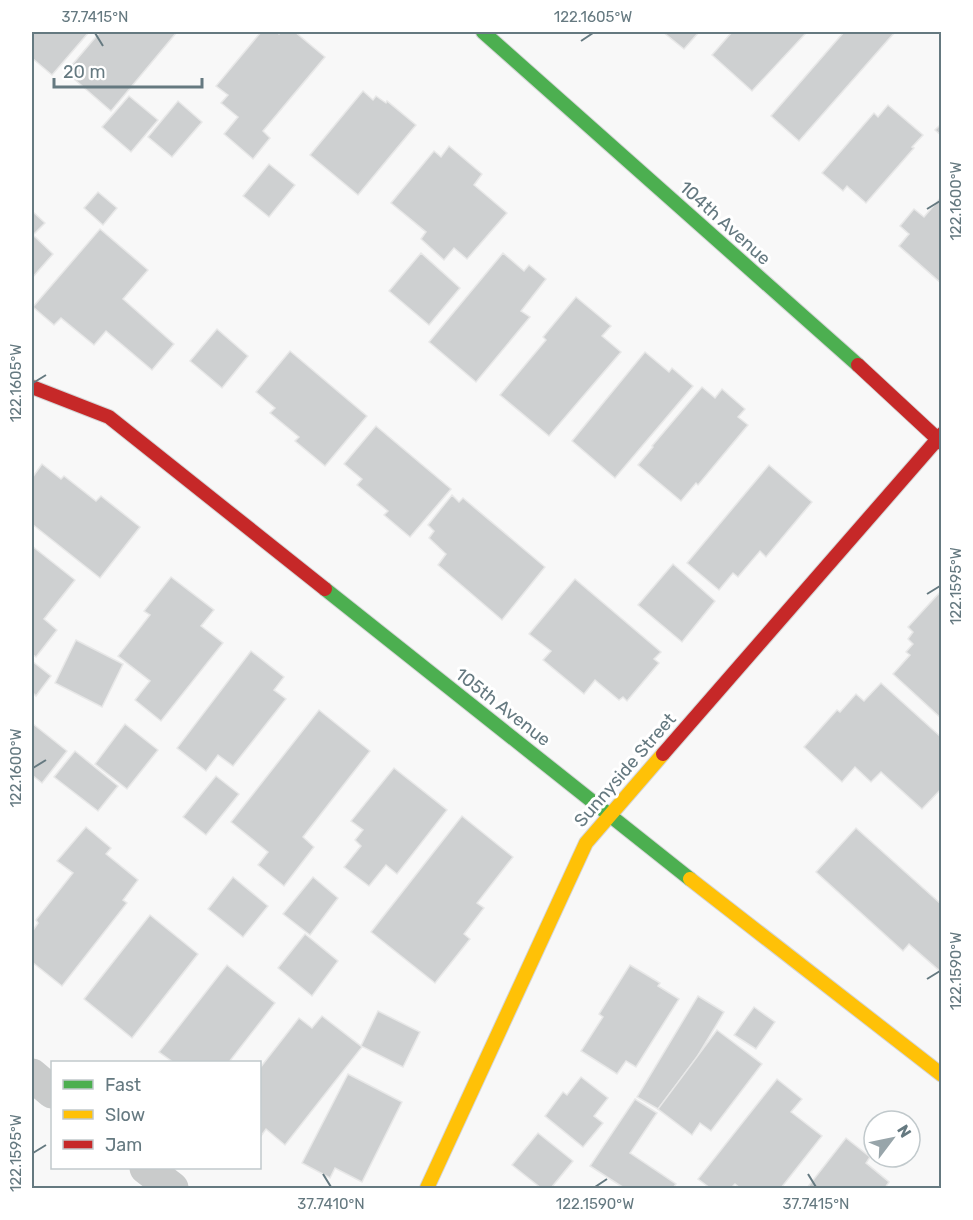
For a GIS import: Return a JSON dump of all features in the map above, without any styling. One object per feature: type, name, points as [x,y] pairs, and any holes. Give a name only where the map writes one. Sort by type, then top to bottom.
[{"type":"street","name":"104th Avenue","points":[[483,32],[940,439]]},
{"type":"street","name":"105th Avenue","points":[[32,387],[109,417],[610,816],[942,1075]]},
{"type":"street","name":"Sunnyside Street","points":[[427,1188],[586,843],[940,439]]},
{"type":"street","points":[[32,1076],[51,1091]]},
{"type":"street","points":[[148,1169],[172,1188]]},
{"type":"building","points":[[33,32],[89,32],[52,75],[32,58]]},
{"type":"building","points":[[100,32],[177,32],[111,111],[66,72]]},
{"type":"building","points":[[261,32],[279,34],[295,32],[325,57],[263,131],[270,138],[253,159],[224,134],[238,117],[221,103],[228,95],[216,86]]},
{"type":"building","points":[[663,32],[699,32],[684,49]]},
{"type":"building","points":[[732,32],[807,32],[752,91],[712,55]]},
{"type":"building","points":[[844,32],[895,32],[799,141],[771,116]]},
{"type":"building","points":[[363,91],[373,100],[376,96],[386,103],[387,101],[416,125],[358,195],[310,155]]},
{"type":"building","points":[[129,96],[158,120],[131,152],[102,127]]},
{"type":"building","points":[[178,101],[202,122],[172,157],[148,137]]},
{"type":"building","points":[[888,105],[923,135],[866,203],[847,186],[843,191],[822,173],[874,113],[878,117]]},
{"type":"building","points":[[942,123],[942,136],[935,130]]},
{"type":"building","points":[[449,146],[482,174],[474,185],[507,213],[467,259],[454,248],[444,260],[421,239],[426,232],[391,203],[434,151],[441,157]]},
{"type":"building","points":[[269,164],[295,185],[269,217],[243,196]]},
{"type":"building","points":[[98,192],[117,208],[103,225],[84,208]]},
{"type":"building","points":[[942,196],[942,284],[899,246],[909,234],[900,226],[914,209],[924,217]]},
{"type":"building","points":[[32,211],[45,223],[33,235],[53,254],[32,278]]},
{"type":"building","points":[[100,229],[148,270],[123,299],[174,344],[152,370],[106,331],[94,345],[61,318],[54,325],[33,307]]},
{"type":"building","points":[[421,253],[460,288],[429,325],[389,291]]},
{"type":"building","points":[[503,253],[524,271],[529,265],[546,279],[521,311],[530,317],[476,382],[429,342]]},
{"type":"building","points":[[576,297],[611,326],[602,336],[621,352],[549,436],[500,395],[546,340],[543,337]]},
{"type":"building","points":[[217,329],[248,356],[222,388],[190,361]]},
{"type":"building","points":[[290,351],[367,416],[325,466],[295,441],[299,437],[270,413],[275,408],[256,392]]},
{"type":"building","points":[[645,352],[669,372],[672,368],[693,386],[615,478],[572,441]]},
{"type":"building","points":[[702,387],[715,398],[722,389],[745,409],[738,417],[748,425],[698,485],[696,483],[681,501],[638,465]]},
{"type":"building","points":[[376,426],[451,489],[410,537],[384,515],[388,511],[357,485],[362,479],[344,464]]},
{"type":"building","points":[[42,464],[61,479],[64,476],[96,501],[101,496],[140,527],[100,578],[32,524],[32,478]]},
{"type":"building","points":[[769,465],[812,502],[766,557],[760,551],[738,577],[733,573],[719,590],[687,563]]},
{"type":"building","points":[[452,495],[459,502],[463,498],[545,567],[502,620],[438,565],[446,554],[429,538],[434,531],[428,525]]},
{"type":"building","points":[[32,546],[75,580],[44,619],[57,630],[36,657],[32,654]]},
{"type":"building","points":[[673,564],[715,601],[682,642],[638,605]]},
{"type":"building","points":[[171,577],[214,610],[201,626],[223,643],[161,721],[135,700],[150,681],[118,656],[150,615],[144,611]]},
{"type":"building","points":[[575,579],[661,652],[654,659],[659,663],[627,701],[623,697],[619,700],[595,680],[584,694],[543,660],[551,651],[529,634]]},
{"type":"building","points":[[942,590],[942,719],[893,674],[910,655],[906,652],[913,644],[908,639],[913,632],[908,627]]},
{"type":"building","points":[[76,640],[123,664],[102,707],[55,683]]},
{"type":"building","points":[[251,651],[284,677],[274,690],[286,699],[233,766],[218,755],[206,771],[177,748]]},
{"type":"building","points":[[32,661],[51,676],[36,696],[32,692]]},
{"type":"building","points":[[881,683],[942,738],[942,788],[922,809],[881,772],[871,782],[855,767],[842,782],[804,747],[837,710],[840,712],[856,694],[864,701]]},
{"type":"building","points":[[319,710],[370,751],[303,837],[314,847],[284,886],[258,865],[268,852],[231,822]]},
{"type":"building","points":[[33,724],[67,751],[42,783],[32,775]]},
{"type":"building","points":[[125,724],[158,750],[127,789],[95,764]]},
{"type":"building","points":[[75,751],[118,786],[98,811],[54,777]]},
{"type":"building","points":[[394,768],[447,810],[397,874],[386,865],[369,886],[344,867],[361,846],[355,840],[363,830],[351,821]]},
{"type":"building","points":[[216,776],[239,794],[206,835],[183,817]]},
{"type":"building","points":[[462,816],[513,857],[477,903],[484,908],[464,934],[470,939],[435,983],[371,932]]},
{"type":"building","points":[[86,827],[111,848],[106,854],[138,880],[123,900],[127,903],[62,986],[32,962],[32,932],[38,923],[36,920],[73,873],[57,861]]},
{"type":"building","points":[[856,828],[942,905],[941,972],[909,944],[903,951],[816,872]]},
{"type":"building","points":[[233,877],[268,906],[243,937],[208,909]]},
{"type":"building","points":[[313,877],[338,898],[310,935],[283,914]]},
{"type":"building","points":[[150,915],[198,954],[132,1038],[84,999]]},
{"type":"building","points":[[305,934],[338,961],[312,996],[278,968]]},
{"type":"building","points":[[227,965],[275,1003],[230,1061],[172,1061],[159,1052]]},
{"type":"building","points":[[630,965],[660,983],[658,986],[679,999],[636,1067],[626,1061],[617,1074],[581,1051],[603,1017],[599,1014]]},
{"type":"building","points":[[698,996],[724,1012],[697,1057],[658,1109],[637,1097]]},
{"type":"building","points":[[754,1007],[775,1022],[756,1049],[734,1035]]},
{"type":"building","points":[[378,1011],[420,1032],[403,1067],[361,1046]]},
{"type":"building","points":[[322,1016],[362,1047],[285,1145],[266,1129],[261,1136],[261,1067],[299,1018],[312,1028]]},
{"type":"building","points":[[717,1030],[762,1064],[711,1131],[700,1123],[692,1135],[658,1109]]},
{"type":"building","points":[[348,1074],[402,1102],[362,1182],[335,1168],[330,1178],[302,1163]]},
{"type":"building","points":[[581,1077],[608,1098],[594,1116],[603,1123],[583,1147],[545,1116],[563,1092],[567,1095]]},
{"type":"building","points":[[777,1079],[802,1099],[791,1112],[822,1136],[781,1188],[740,1188],[735,1184],[731,1188],[710,1188],[698,1179]]},
{"type":"building","points":[[635,1099],[657,1113],[630,1153],[676,1184],[673,1188],[624,1188],[590,1166]]},
{"type":"building","points":[[538,1133],[573,1161],[551,1188],[541,1188],[512,1165]]},
{"type":"building","points":[[846,1138],[862,1151],[862,1169],[873,1169],[889,1182],[885,1188],[807,1188]]},
{"type":"traffic: fast","points":[[483,32],[858,365]]},
{"type":"traffic: fast","points":[[325,589],[690,879]]},
{"type":"traffic: slow","points":[[427,1188],[586,843],[663,754]]},
{"type":"traffic: slow","points":[[690,879],[942,1075]]},
{"type":"traffic: jam","points":[[858,365],[942,443]]},
{"type":"traffic: jam","points":[[32,387],[109,417],[325,589]]},
{"type":"traffic: jam","points":[[663,754],[942,434]]}]
